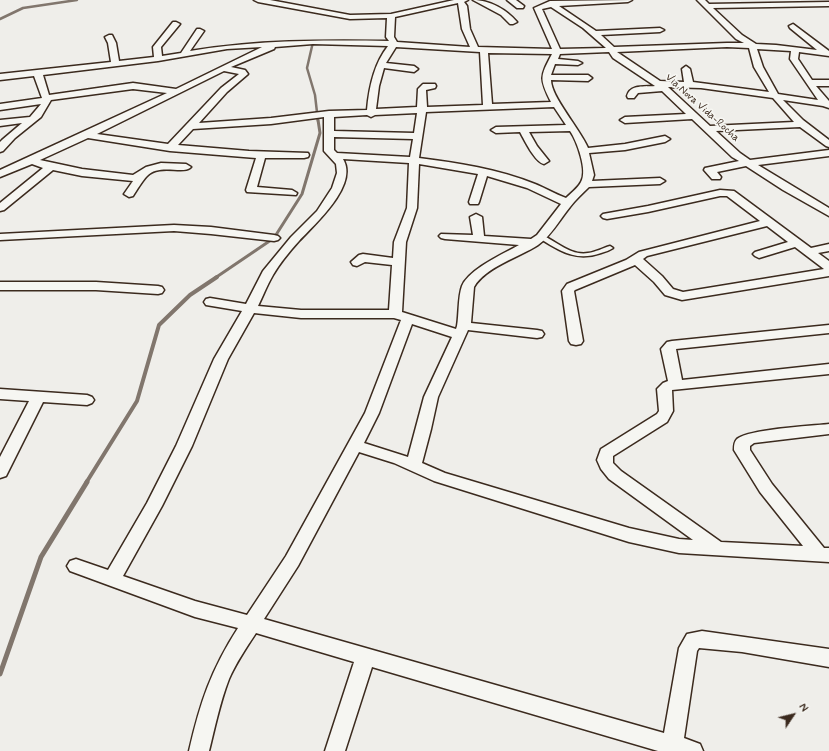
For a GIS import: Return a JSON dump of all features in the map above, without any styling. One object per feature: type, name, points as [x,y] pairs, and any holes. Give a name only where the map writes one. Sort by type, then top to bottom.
[{"type":"street","points":[[258,0],[350,17],[391,16],[462,0],[466,29],[475,50]]},
{"type":"street","points":[[477,0],[504,14],[513,22]]},
{"type":"street","points":[[511,0],[520,6]]},
{"type":"street","points":[[557,52],[538,10],[539,7],[549,2],[628,0]]},
{"type":"street","points":[[701,0],[739,37],[753,45]]},
{"type":"street","name":"Via Nova Vida-Rocha","points":[[549,2],[594,33],[612,49],[616,56],[661,86],[728,149],[747,163],[829,213]]},
{"type":"street","points":[[708,6],[771,2],[829,4]]},
{"type":"street","points":[[391,16],[390,37],[394,44]]},
{"type":"street","points":[[158,59],[158,47],[176,24]]},
{"type":"street","points":[[793,26],[828,54]]},
{"type":"street","points":[[594,33],[660,30]]},
{"type":"street","points":[[184,54],[200,31]]},
{"type":"street","points":[[109,38],[111,40],[116,64]]},
{"type":"street","points":[[0,77],[158,59],[227,47],[313,42],[394,44],[423,50],[557,52],[694,45],[753,45],[828,54]]},
{"type":"street","points":[[0,174],[88,135],[152,104],[175,91],[262,50],[281,44]]},
{"type":"street","points":[[370,114],[377,72],[385,55],[394,44]]},
{"type":"street","points":[[753,45],[753,55],[774,96],[801,124],[829,144]]},
{"type":"street","points":[[795,49],[794,59],[828,105]]},
{"type":"street","points":[[484,50],[488,107]]},
{"type":"street","points":[[413,466],[424,429],[431,397],[450,353],[462,331],[468,287],[472,280],[499,260],[537,240],[567,203],[586,184],[589,175],[584,151],[547,85],[547,72],[557,52]]},
{"type":"street","points":[[552,62],[578,63]]},
{"type":"street","points":[[381,66],[414,69]]},
{"type":"street","points":[[170,148],[193,126],[199,115],[217,99],[223,90],[244,74],[242,72],[224,68]]},
{"type":"street","points":[[686,69],[689,85]]},
{"type":"street","points":[[0,149],[9,137],[34,119],[45,107],[47,99],[40,86],[38,73]]},
{"type":"street","points":[[546,77],[588,78]]},
{"type":"street","points":[[810,82],[829,83]]},
{"type":"street","points":[[0,107],[136,85],[175,91]]},
{"type":"street","points":[[631,96],[632,92],[636,90],[661,86],[689,85],[774,96],[828,105]]},
{"type":"street","points":[[199,751],[220,677],[314,523],[372,413],[402,316],[399,262],[402,234],[413,204],[414,160],[422,110],[422,89],[426,86],[432,86]]},
{"type":"street","points":[[193,126],[271,121],[328,114],[370,114],[422,110],[557,104]]},
{"type":"street","points":[[112,580],[154,506],[184,446],[221,359],[250,309],[267,274],[295,239],[321,213],[333,196],[340,182],[342,172],[340,161],[329,151],[328,114]]},
{"type":"street","points":[[625,120],[693,116]]},
{"type":"street","points":[[0,123],[34,119]]},
{"type":"street","points":[[707,129],[801,124]]},
{"type":"street","points":[[496,130],[572,128]]},
{"type":"street","points":[[523,129],[533,147],[544,161]]},
{"type":"street","points":[[328,134],[418,136]]},
{"type":"street","points":[[88,135],[170,148],[261,156],[304,155]]},
{"type":"street","points":[[584,151],[625,147],[665,139]]},
{"type":"street","points":[[716,177],[709,170],[747,163],[829,152]]},
{"type":"street","points":[[261,156],[251,190],[292,193]]},
{"type":"street","points":[[334,156],[414,160],[459,167],[532,186],[567,203]]},
{"type":"street","points":[[32,161],[50,167],[89,174],[140,177]]},
{"type":"street","points":[[0,208],[50,167]]},
{"type":"street","points":[[129,194],[140,177],[153,167],[186,167]]},
{"type":"street","points":[[474,202],[484,173]]},
{"type":"street","points":[[586,184],[660,181]]},
{"type":"street","points":[[607,216],[648,209],[720,193],[730,193],[829,267]]},
{"type":"street","points":[[476,217],[479,239]]},
{"type":"street","points":[[576,341],[568,291],[581,282],[630,263],[643,254],[768,222]]},
{"type":"street","points":[[0,237],[62,235],[116,230],[174,228],[220,231],[274,238]]},
{"type":"street","points":[[446,236],[479,239],[537,240]]},
{"type":"street","points":[[759,254],[796,243]]},
{"type":"street","points":[[810,252],[829,247]]},
{"type":"street","points":[[357,262],[363,258],[399,262]]},
{"type":"street","points":[[636,259],[670,292],[682,296],[829,272]]},
{"type":"street","points":[[0,286],[82,285],[158,290]]},
{"type":"street","points":[[210,302],[250,309],[300,314],[402,316],[462,331],[537,334]]},
{"type":"street","points":[[676,385],[668,349],[672,345],[829,329]]},
{"type":"street","points":[[718,548],[615,475],[606,464],[604,458],[606,453],[662,418],[666,411],[664,389],[668,386],[829,369]]},
{"type":"street","points":[[0,394],[87,400]]},
{"type":"street","points":[[0,472],[38,397]]},
{"type":"street","points":[[824,554],[766,488],[742,450],[742,443],[751,438],[829,429]]},
{"type":"street","points":[[354,445],[440,477],[630,535],[678,546],[824,554]]},
{"type":"street","points":[[76,566],[195,609],[366,656],[651,745],[673,744],[693,751]]},
{"type":"street","points":[[673,744],[688,648],[694,640],[702,639],[742,644],[829,658]]},
{"type":"street","points":[[335,751],[366,656]]},
{"type":"lane","points":[[537,240],[569,253],[576,254],[588,255],[610,248]]},
{"type":"waterway","points":[[0,19],[23,8],[77,0]]},
{"type":"waterway","points":[[313,42],[307,68],[315,95],[318,121]]},
{"type":"waterway","points":[[215,278],[274,238],[302,194],[320,133],[318,120]]},
{"type":"waterway","points":[[86,483],[137,401],[159,325],[190,295],[217,277]]},
{"type":"waterway","points":[[0,674],[41,557],[87,482]]}]
